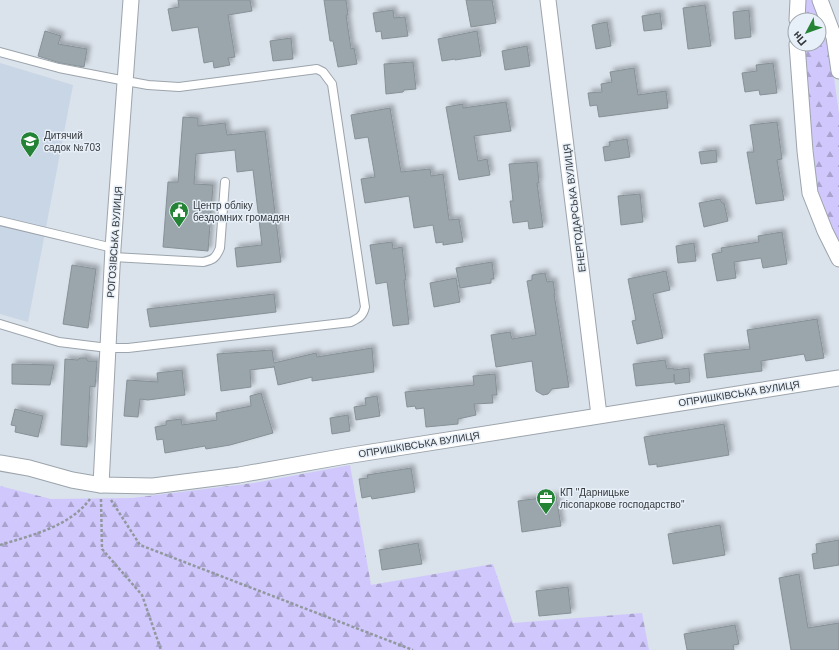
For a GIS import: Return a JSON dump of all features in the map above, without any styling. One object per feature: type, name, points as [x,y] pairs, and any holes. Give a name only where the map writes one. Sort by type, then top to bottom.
[{"type":"street","name":"РОГОЗІВСЬКА ВУЛИЦЯ","points":[[101,485],[113,252],[131,0]]},
{"type":"street","name":"ЕНЕРГОДАРСЬКА ВУЛИЦЯ","points":[[548,0],[599,415]]},
{"type":"street","points":[[797,12],[798,0]]},
{"type":"street","points":[[820,0],[834,37],[839,71]]},
{"type":"street","points":[[798,52],[805,152],[810,193],[825,232],[839,259]]},
{"type":"street","name":"ОПРИШКІВСЬКА ВУЛИЦЯ","points":[[0,463],[28,468],[72,480],[101,485],[153,486],[239,475],[599,415],[839,378]]},
{"type":"lane","points":[[0,52],[59,68],[148,85],[179,87],[317,70],[323,72],[332,84],[365,307],[360,318],[351,322],[128,348],[108,348],[59,342],[0,324]]},
{"type":"lane","points":[[0,221],[113,252],[203,262],[212,260],[217,255],[220,248],[225,182]]},
{"type":"path","points":[[0,545],[40,533],[63,522],[84,508],[101,485]]},
{"type":"path","points":[[101,485],[102,549],[142,595],[161,650]]},
{"type":"path","points":[[101,485],[140,545],[413,650]]},
{"type":"shaded area","name":"Дитячий садок №703","points":[[0,63],[73,85],[28,322],[0,314]]},
{"type":"green space","points":[[805,0],[812,0],[816,3],[819,12],[803,12]]},
{"type":"green space","points":[[827,35],[839,114],[839,246],[816,194],[803,52],[827,52]]},
{"type":"green space","points":[[350,465],[371,585],[493,564],[513,623],[642,613],[649,650],[0,650],[0,486],[51,499],[132,498],[254,483]]},
{"type":"building","points":[[178,0],[250,0],[252,11],[228,15],[235,57],[228,58],[230,65],[214,68],[213,61],[204,63],[198,27],[172,31],[168,9],[179,7]]},
{"type":"building","points":[[324,0],[346,0],[348,15],[346,15],[351,49],[354,48],[357,64],[338,67],[333,41],[330,41]]},
{"type":"building","points":[[466,0],[492,0],[496,23],[471,27]]},
{"type":"building","points":[[705,5],[711,46],[688,49],[683,8]]},
{"type":"building","points":[[393,10],[394,18],[405,17],[408,36],[382,39],[381,31],[376,32],[373,13]]},
{"type":"building","points":[[749,10],[751,37],[735,39],[733,12]]},
{"type":"building","points":[[660,13],[662,29],[644,31],[642,16]]},
{"type":"building","points":[[607,22],[611,46],[596,49],[592,25]]},
{"type":"building","points":[[45,31],[61,36],[58,44],[87,49],[84,67],[60,63],[38,56]]},
{"type":"building","points":[[477,31],[481,56],[442,61],[438,39]]},
{"type":"building","points":[[291,38],[293,59],[273,61],[270,41]]},
{"type":"building","points":[[527,46],[530,66],[505,70],[502,51]]},
{"type":"building","points":[[413,62],[416,89],[386,94],[384,64]]},
{"type":"building","points":[[773,63],[777,93],[760,95],[759,90],[745,92],[742,73],[757,71],[756,65]]},
{"type":"building","points":[[634,68],[638,95],[666,91],[668,108],[599,117],[597,105],[590,106],[588,93],[602,92],[601,84],[612,82],[610,72]]},
{"type":"building","points":[[506,102],[511,131],[474,136],[478,161],[487,159],[490,175],[459,180],[446,107],[463,104],[463,108]]},
{"type":"building","points":[[390,108],[401,172],[430,169],[431,176],[443,174],[449,220],[459,219],[463,242],[443,245],[443,242],[436,243],[433,225],[414,228],[409,196],[365,203],[361,179],[375,177],[368,137],[355,139],[351,115]]},
{"type":"building","points":[[183,117],[198,118],[198,126],[225,123],[227,135],[265,131],[281,262],[237,267],[235,248],[262,245],[253,170],[237,172],[235,150],[196,154],[194,184],[213,185],[208,251],[163,247],[168,182],[178,182]]},
{"type":"building","points":[[777,122],[782,159],[777,160],[784,200],[756,204],[747,152],[754,152],[750,125]]},
{"type":"building","points":[[627,139],[630,157],[605,161],[603,147],[610,146],[609,142]]},
{"type":"building","points":[[716,150],[717,162],[701,164],[699,152]]},
{"type":"building","points":[[537,162],[539,183],[537,183],[543,227],[529,229],[528,221],[513,223],[510,201],[513,201],[509,164]]},
{"type":"building","points":[[640,194],[643,222],[621,225],[618,196]]},
{"type":"building","points":[[720,199],[722,203],[724,203],[728,221],[704,227],[699,203]]},
{"type":"building","points":[[782,232],[787,264],[763,268],[761,258],[734,262],[736,278],[717,281],[712,254],[722,252],[721,248],[759,242],[758,236]]},
{"type":"building","points":[[392,242],[393,249],[402,247],[409,324],[393,326],[387,282],[376,284],[370,245]]},
{"type":"building","points":[[694,243],[696,261],[678,263],[676,246]]},
{"type":"building","points":[[492,262],[494,279],[491,279],[491,283],[460,288],[456,268]]},
{"type":"building","points":[[72,265],[96,269],[88,328],[63,324]]},
{"type":"building","points":[[666,271],[670,290],[653,294],[663,338],[637,344],[632,321],[636,320],[628,279]]},
{"type":"building","points":[[545,273],[547,282],[553,281],[569,387],[552,389],[548,394],[543,395],[536,391],[532,361],[496,367],[491,335],[510,332],[512,339],[536,335],[527,281],[532,280],[532,275]]},
{"type":"building","points":[[456,278],[460,302],[434,307],[430,283]]},
{"type":"building","points":[[274,294],[276,312],[150,327],[147,309]]},
{"type":"building","points":[[817,319],[824,358],[806,361],[804,354],[761,361],[762,371],[707,378],[704,354],[750,349],[747,330]]},
{"type":"building","points":[[372,348],[374,372],[312,381],[312,377],[278,385],[274,366],[250,370],[251,387],[221,391],[217,354],[272,350],[274,363],[316,353],[317,357]]},
{"type":"building","points":[[80,358],[86,358],[88,361],[97,361],[95,387],[90,386],[87,447],[61,445],[65,359],[78,360]]},
{"type":"building","points":[[665,360],[667,369],[673,368],[674,370],[689,368],[690,382],[675,384],[674,374],[674,382],[636,386],[633,364]]},
{"type":"building","points":[[12,364],[54,365],[50,385],[12,384]]},
{"type":"building","points":[[182,370],[185,395],[148,400],[140,399],[138,417],[124,416],[127,380],[158,382],[157,373]]},
{"type":"building","points":[[495,374],[497,395],[492,395],[493,403],[474,404],[476,415],[458,419],[458,424],[426,427],[424,408],[416,409],[415,406],[407,407],[405,392],[474,385],[473,376]]},
{"type":"building","points":[[261,393],[273,433],[230,445],[206,449],[205,446],[165,453],[163,439],[157,440],[155,427],[166,425],[166,421],[181,419],[182,425],[217,420],[216,413],[251,406],[250,396]]},
{"type":"building","points":[[377,396],[380,416],[356,420],[354,407],[366,405],[365,398]]},
{"type":"building","points":[[15,409],[43,416],[38,437],[15,432],[16,426],[11,425]]},
{"type":"building","points":[[348,415],[350,431],[332,434],[330,418]]},
{"type":"building","points":[[724,424],[729,455],[657,467],[657,464],[649,465],[644,437]]},
{"type":"building","points":[[411,468],[415,492],[372,499],[371,496],[362,498],[359,479],[368,478],[367,475]]},
{"type":"building","points":[[556,496],[561,526],[522,532],[518,501]]},
{"type":"building","points":[[720,525],[725,555],[673,564],[668,534]]},
{"type":"building","points":[[839,540],[839,565],[814,569],[812,554],[817,553],[816,544]]},
{"type":"building","points":[[418,543],[422,564],[382,570],[379,550]]},
{"type":"building","points":[[799,574],[808,628],[839,623],[839,650],[791,650],[779,578]]},
{"type":"building","points":[[568,587],[571,613],[539,616],[536,591]]},
{"type":"building","points":[[735,625],[739,644],[733,645],[734,650],[687,650],[684,634]]},
{"type":"place","name":"Дитячий садок №703","points":[[30,158]]},
{"type":"place","name":"Центр обліку бездомних громадян","points":[[179,228]]},
{"type":"place","name":"КП \"Дарницьке лісопаркове господарство\"","points":[[546,515]]}]
